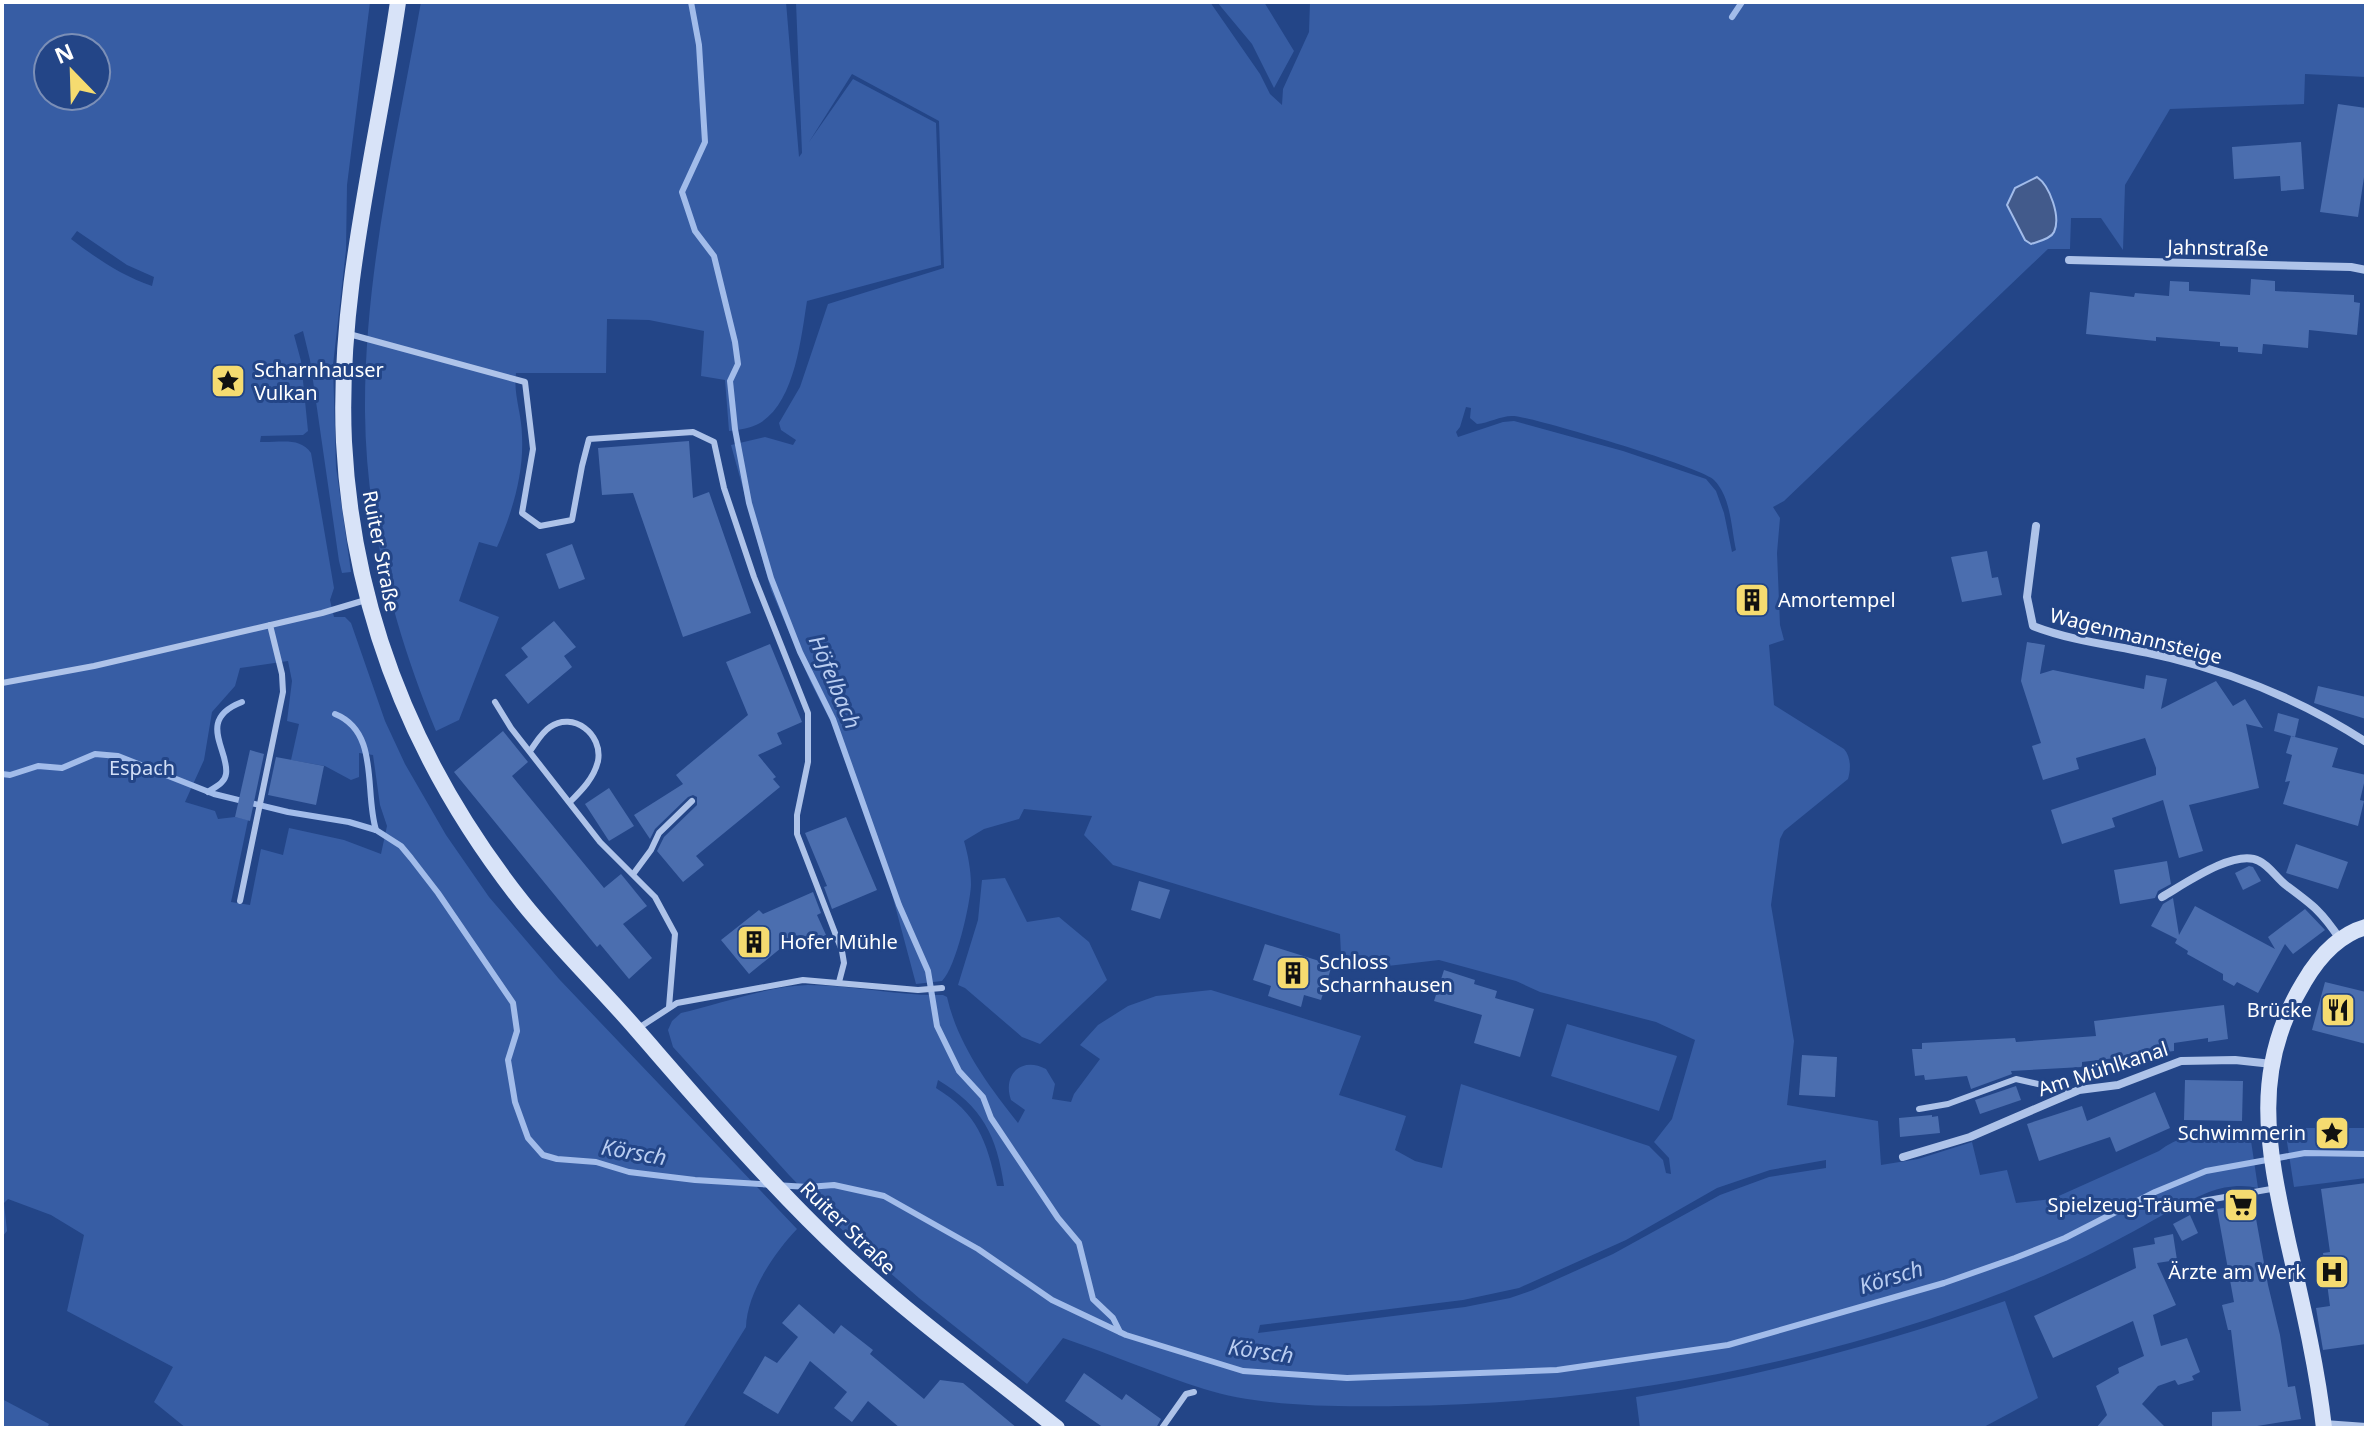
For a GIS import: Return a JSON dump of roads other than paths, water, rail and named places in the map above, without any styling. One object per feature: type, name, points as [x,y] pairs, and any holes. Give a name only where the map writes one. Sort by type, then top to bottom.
[{"type":"main road","name":"Ruiter Straße","points":[[398,2],[357,246],[346,333],[344,444],[355,535],[369,599],[381,644],[408,718],[458,812],[493,864],[536,919],[747,1154],[798,1209],[895,1299],[1057,1428]]},
{"type":"main road","points":[[2323,1426],[2267,1133],[2269,1091],[2273,1064],[2287,1017],[2302,985],[2340,939],[2366,927]]},
{"type":"street","name":"Jahnstraße","points":[[2069,260],[2320,266],[2366,270]]},
{"type":"street","name":"Wagenmannsteige","points":[[2036,526],[2027,597],[2033,626],[2060,636],[2174,659],[2247,683],[2306,707],[2366,742]]},
{"type":"street","points":[[2162,897],[2221,865],[2242,858],[2254,859],[2315,905],[2340,939]]},
{"type":"street","name":"Am Mühlkanal","points":[[1903,1157],[1970,1137],[2073,1092],[2118,1085],[2187,1060],[2273,1064]]},
{"type":"street","points":[[2323,1426],[2366,1427]]},
{"type":"lane","points":[[346,333],[525,382],[533,449],[522,513],[540,526],[572,520],[590,439],[693,432],[714,442],[724,488],[754,577],[808,713],[808,762],[796,830],[842,951],[844,963],[839,982]]},
{"type":"lane","points":[[2,683],[79,669],[369,599]]},
{"type":"lane","points":[[240,901],[283,687],[270,625]]},
{"type":"lane","points":[[495,702],[511,728],[600,842],[655,897],[675,934],[669,1007]]},
{"type":"lane","points":[[530,751],[544,732],[556,724],[579,724],[591,733],[597,745],[597,764],[588,782],[570,802]]},
{"type":"lane","points":[[634,873],[659,833],[692,801]]},
{"type":"lane","points":[[637,1029],[669,1007],[803,980],[921,990],[942,988]]},
{"type":"lane","points":[[1919,1109],[1948,1104],[2018,1079],[2073,1092]]},
{"type":"lane","points":[[2202,1201],[2277,1188]]},
{"type":"lane","points":[[1162,1428],[1186,1394],[1194,1392]]},
{"type":"waterway","name":"Höfelbach","points":[[691,2],[699,45],[705,142],[682,192],[695,231],[714,256],[735,342],[738,364],[730,381],[735,429],[749,503],[771,578],[800,652],[833,719],[899,905],[928,971],[937,1026],[959,1071],[983,1097],[991,1118],[1058,1218],[1079,1243],[1093,1299],[1113,1318],[1120,1332]]},
{"type":"waterway","points":[[1732,17],[1742,2]]},
{"type":"waterway","name":"Körsch","points":[[208,792],[222,782],[226,774],[217,727],[220,718],[228,709],[242,702]]},
{"type":"waterway","name":"Körsch","points":[[335,714],[359,734],[365,748],[376,830]]},
{"type":"waterway","name":"Körsch","points":[[2,774],[10,775],[38,766],[62,768],[95,754],[118,756],[214,794],[376,830],[401,846],[411,858],[513,1003],[517,1031],[508,1060],[515,1102],[528,1138],[543,1155],[596,1162],[629,1172],[695,1180],[808,1187],[834,1185],[884,1196],[978,1249],[1052,1300],[1126,1335],[1243,1371],[1347,1378],[1557,1370],[1728,1345],[1944,1283],[2015,1258],[2065,1238],[2155,1192],[2206,1171],[2305,1153],[2366,1154]]},
{"type":"place","name":"Scharnhauser Vulkan","points":[[228,381]]},
{"type":"place","name":"Amortempel","points":[[1752,600]]},
{"type":"place","name":"Hofer Mühle","points":[[754,942]]},
{"type":"place","name":"Schloss Scharnhausen","points":[[1293,973]]},
{"type":"place","name":"Brücke","points":[[2338,1010]]},
{"type":"place","name":"Schwimmerin","points":[[2332,1133]]},
{"type":"place","name":"Spielzeug-Träume","points":[[2241,1205]]},
{"type":"place","name":"Ärzte am Werk","points":[[2332,1272]]},
{"type":"park label","name":"Espach","points":[[142,768]]}]
